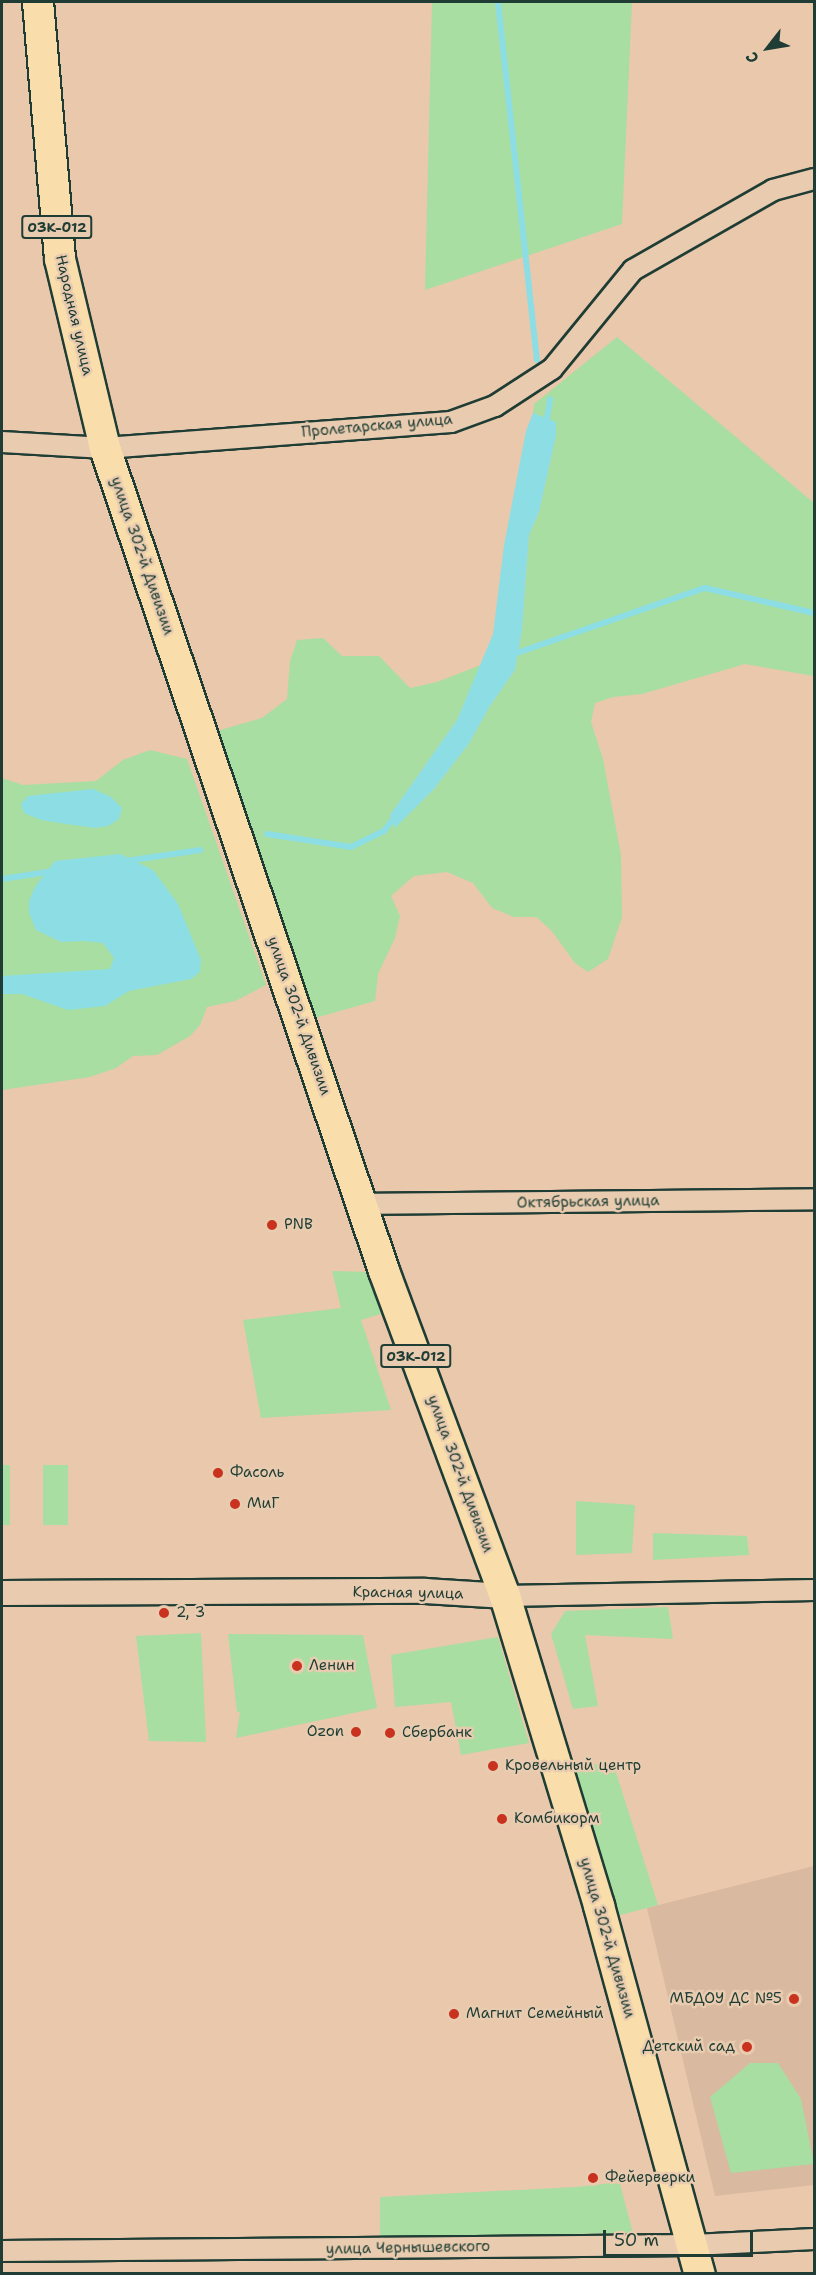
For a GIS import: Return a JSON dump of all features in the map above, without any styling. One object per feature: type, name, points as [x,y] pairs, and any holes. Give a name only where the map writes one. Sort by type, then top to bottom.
[{"type":"main road","name":"Народная улица","points":[[38,2],[60,259],[105,448]]},
{"type":"main road","name":"улица 302-й Дивизии","points":[[105,448],[388,1282],[506,1596],[599,1906],[693,2245],[699,2274]]},
{"type":"street","name":"Пролетарская улица","points":[[2,442],[105,448],[451,422],[495,406],[552,369],[633,270],[772,190],[814,179]]},
{"type":"street","name":"Октябрьская улица","points":[[362,1204],[814,1199]]},
{"type":"street","name":"Красная улица","points":[[2,1593],[425,1591],[506,1596],[814,1590]]},
{"type":"street","name":"улица Чернышевского","points":[[2,2251],[693,2245],[814,2239]]},
{"type":"shaded area","name":"Детский сад","points":[[814,1866],[814,2185],[715,2196],[647,1908]]},
{"type":"green space","points":[[432,2],[632,2],[622,224],[425,290]]},
{"type":"green space","points":[[617,337],[814,503],[814,676],[745,664],[642,694],[613,697],[595,703],[591,722],[603,759],[621,855],[622,917],[608,959],[588,972],[575,963],[551,930],[536,917],[514,917],[492,908],[473,883],[447,872],[414,876],[391,896],[400,916],[395,938],[378,974],[375,1001],[315,1018],[217,731],[262,718],[287,699],[290,661],[297,640],[323,638],[342,656],[379,656],[410,688],[437,682],[481,665],[457,720],[390,815],[395,827],[434,789],[468,745],[490,706],[515,670],[522,630],[529,535],[539,512],[556,436],[556,423],[533,413],[534,404]]},
{"type":"green space","points":[[150,750],[187,759],[266,985],[235,1001],[207,1007],[200,1025],[190,1036],[157,1055],[133,1056],[116,1068],[90,1077],[2,1090],[2,778],[23,785],[96,781],[123,760]]},
{"type":"green space","points":[[332,1271],[370,1272],[387,1312],[361,1320],[391,1410],[261,1418],[243,1320],[341,1308]]},
{"type":"green space","points":[[2,1465],[10,1465],[10,1525],[2,1525]]},
{"type":"green space","points":[[43,1465],[68,1465],[68,1525],[43,1525]]},
{"type":"green space","points":[[576,1501],[635,1505],[632,1553],[576,1555]]},
{"type":"green space","points":[[653,1533],[747,1536],[749,1555],[653,1560]]},
{"type":"green space","points":[[668,1607],[673,1639],[585,1635],[598,1706],[573,1709],[551,1634],[565,1611]]},
{"type":"green space","points":[[201,1633],[206,1742],[149,1741],[136,1636]]},
{"type":"green space","points":[[228,1634],[363,1635],[377,1708],[236,1738],[240,1712],[237,1712]]},
{"type":"green space","points":[[498,1637],[529,1743],[461,1755],[451,1702],[395,1707],[391,1655]]},
{"type":"green space","points":[[613,1763],[658,1905],[613,1917],[574,1766]]},
{"type":"green space","points":[[750,2063],[778,2063],[801,2099],[814,2164],[731,2173],[710,2097]]},
{"type":"green space","points":[[620,2184],[633,2233],[380,2237],[380,2197],[576,2187]]},
{"type":"water","points":[[533,413],[556,422],[556,436],[539,512],[529,535],[522,630],[515,670],[490,706],[468,745],[434,789],[395,828],[390,815],[457,720],[493,634],[504,545],[526,431]]},
{"type":"water","points":[[93,789],[111,797],[122,808],[119,819],[108,826],[95,828],[41,820],[24,813],[21,804],[28,796]]},
{"type":"water","points":[[120,854],[153,870],[178,904],[201,960],[200,972],[191,979],[129,991],[105,1006],[68,1010],[22,994],[2,994],[2,976],[110,969],[114,958],[103,943],[61,942],[36,930],[29,913],[29,901],[35,887],[55,861]]},
{"type":"waterway","points":[[498,2],[537,360]]},
{"type":"waterway","points":[[546,425],[550,399]]},
{"type":"waterway","points":[[511,655],[705,588],[814,613]]},
{"type":"waterway","points":[[267,834],[351,847],[384,831],[397,814]]},
{"type":"waterway","points":[[126,861],[200,850]]},
{"type":"waterway","points":[[2,879],[54,871]]},
{"type":"place","name":"PNB","points":[[272,1225]]},
{"type":"place","name":"Фасоль","points":[[218,1473]]},
{"type":"place","name":"МиГ","points":[[235,1504]]},
{"type":"place","name":"2, 3","points":[[164,1613]]},
{"type":"place","name":"Ленин","points":[[297,1666]]},
{"type":"place","name":"Ozon","points":[[356,1732]]},
{"type":"place","name":"Сбербанк","points":[[390,1733]]},
{"type":"place","name":"Кровельный центр","points":[[493,1766]]},
{"type":"place","name":"Комбикорм","points":[[502,1819]]},
{"type":"place","name":"МБДОУ ДС №5","points":[[794,1999]]},
{"type":"place","name":"Магнит Семейный","points":[[454,2014]]},
{"type":"place","name":"Детский сад","points":[[747,2047]]},
{"type":"place","name":"Фейерверки","points":[[593,2178]]}]
